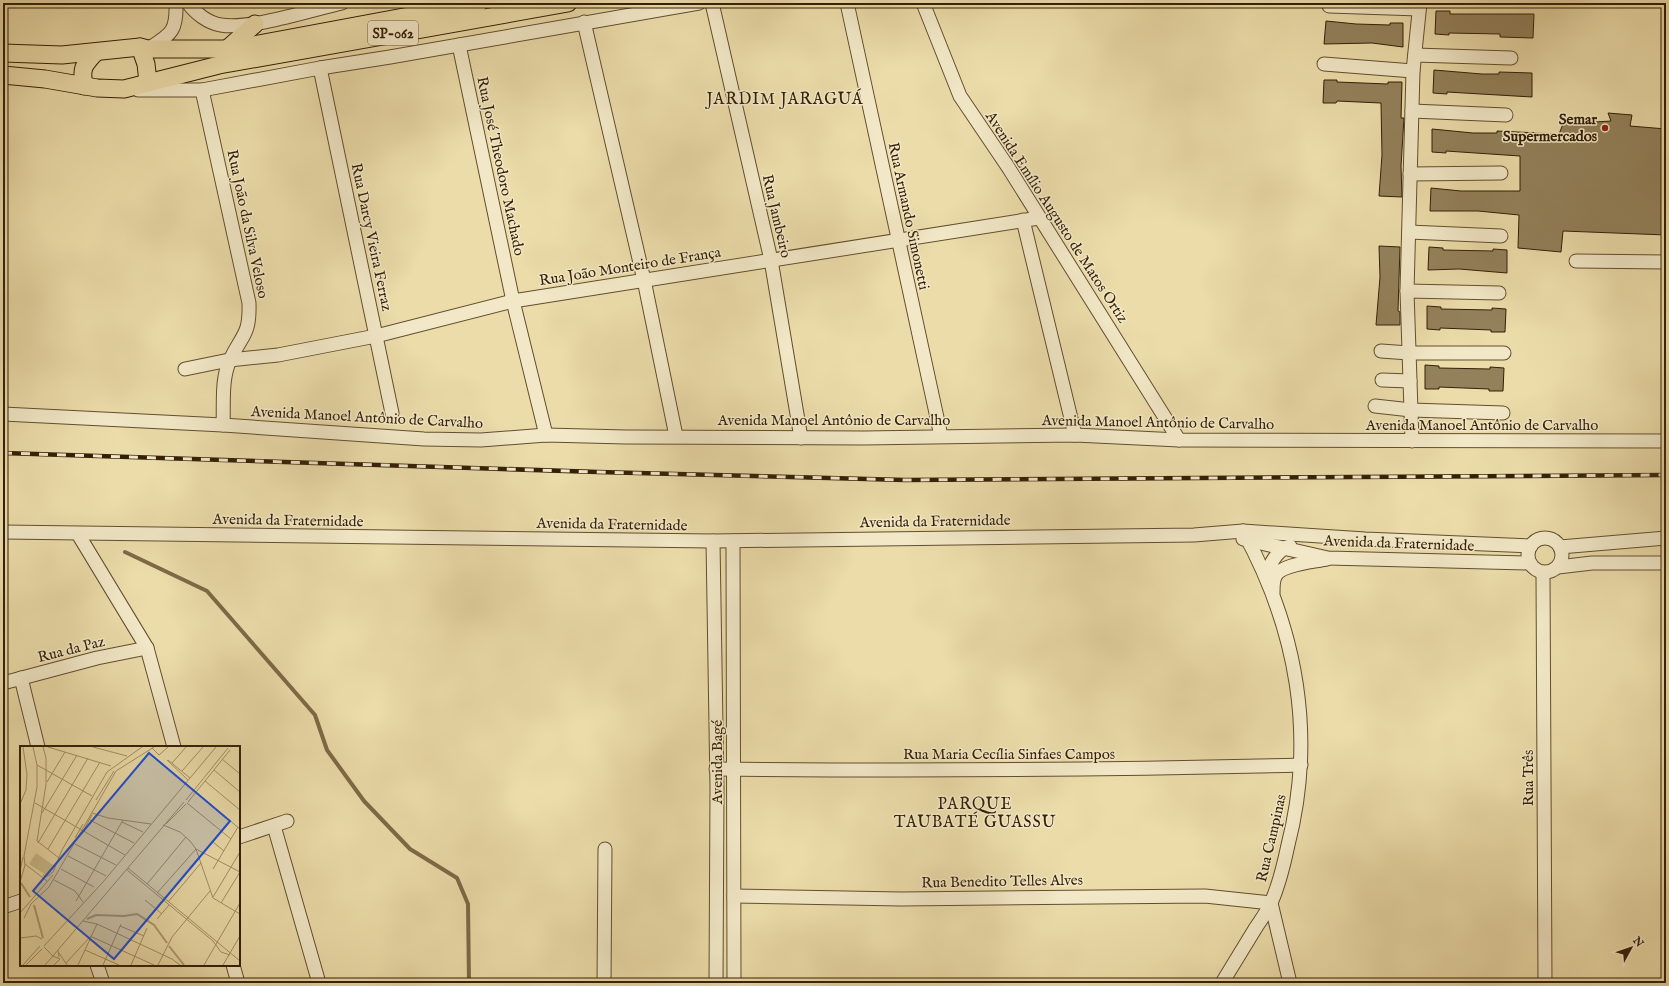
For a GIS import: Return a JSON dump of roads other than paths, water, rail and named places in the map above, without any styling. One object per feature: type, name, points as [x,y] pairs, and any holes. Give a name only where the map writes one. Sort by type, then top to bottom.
[{"type":"main road","name":"SP-062","points":[[3,53],[62,56],[95,53],[115,48],[227,49],[254,46],[479,3]]},
{"type":"main road","name":"SP-062","points":[[3,75],[45,79],[97,88],[124,89],[219,64],[568,3]]},
{"type":"main road","points":[[227,49],[255,24]]},
{"type":"main road","points":[[144,48],[148,82]]},
{"type":"main road","points":[[84,86],[82,72],[84,64],[95,53]]},
{"type":"street","points":[[144,48],[172,32],[176,20],[176,3]]},
{"type":"street","points":[[188,3],[198,15],[220,25],[255,24],[342,3]]},
{"type":"street","points":[[124,89],[202,90],[320,68],[699,3]]},
{"type":"street","name":"Rua Jambeiro","points":[[712,3],[771,260],[801,438]]},
{"type":"street","name":"Rua Armando Simonetti","points":[[847,3],[941,436]]},
{"type":"street","name":"Avenida Emílio Augusto de Matos Ortiz","points":[[923,3],[960,96],[1008,167],[1179,440]]},
{"type":"street","points":[[1329,6],[1419,6],[1413,71],[1407,291],[1412,441]]},
{"type":"street","points":[[584,22],[644,280],[676,436]]},
{"type":"street","name":"Rua José Theodoro Machado","points":[[459,44],[513,301],[546,435]]},
{"type":"street","points":[[1415,55],[1511,58]]},
{"type":"street","points":[[1324,64],[1413,71]]},
{"type":"street","name":"Rua Darcy Vieira Ferraz","points":[[320,68],[392,413]]},
{"type":"street","name":"Rua João da Silva Veloso","points":[[202,90],[249,303],[250,321],[245,336],[230,360],[225,375],[223,425]]},
{"type":"street","points":[[1412,112],[1506,115]]},
{"type":"street","points":[[1410,174],[1501,173]]},
{"type":"street","name":"Rua João Monteiro de França","points":[[185,369],[230,360],[278,355],[376,336],[513,301],[1039,218]]},
{"type":"street","points":[[1023,220],[1074,435]]},
{"type":"street","points":[[1409,232],[1501,236]]},
{"type":"street","points":[[1576,261],[1666,262]]},
{"type":"street","points":[[1407,291],[1499,293]]},
{"type":"street","points":[[1381,351],[1409,353],[1504,353]]},
{"type":"street","points":[[1382,380],[1410,381]]},
{"type":"street","points":[[1375,406],[1411,410],[1503,413]]},
{"type":"street","name":"Avenida Manoel Antônio de Carvalho","points":[[3,414],[223,425],[424,439],[481,440],[546,435],[801,438],[1074,435],[1179,440],[1666,441]]},
{"type":"street","name":"Avenida da Fraternidade","points":[[3,532],[713,541],[1220,533],[1246,536],[1531,546],[1535,542],[1546,538],[1556,542],[1560,547]]},
{"type":"street","points":[[78,534],[147,648],[174,746]]},
{"type":"street","name":"Avenida da Fraternidade","points":[[1246,536],[1284,548],[1328,558],[1530,563]]},
{"type":"street","name":"Rua Campinas","points":[[1222,983],[1271,903],[1284,862],[1295,817],[1301,765],[1298,690],[1280,613],[1265,576],[1246,536]]},
{"type":"street","points":[[1531,546],[1529,552],[1530,563],[1538,571],[1543,573],[1554,571],[1558,567],[1563,557],[1560,547],[1666,538]]},
{"type":"street","points":[[1265,576],[1277,555],[1284,548],[1310,541],[1365,539]]},
{"type":"street","name":"Avenida Bagé","points":[[713,541],[716,769],[716,983]]},
{"type":"street","name":"Avenida Bagé","points":[[733,541],[734,983]]},
{"type":"street","points":[[1272,594],[1275,577],[1279,571],[1289,566],[1328,558]]},
{"type":"street","points":[[1558,567],[1592,564],[1666,563]]},
{"type":"street","name":"Rua Três","points":[[1543,573],[1545,983]]},
{"type":"street","name":"Rua da Paz","points":[[3,684],[97,658],[147,648]]},
{"type":"street","points":[[3,676],[21,678],[38,746]]},
{"type":"street","name":"Rua Maria Cecília Sinfaes Campos","points":[[716,769],[1108,770],[1301,765]]},
{"type":"street","points":[[240,836],[287,821]]},
{"type":"street","points":[[274,826],[319,983]]},
{"type":"street","points":[[604,983],[605,849]]},
{"type":"street","name":"Rua Benedito Telles Alves","points":[[734,896],[902,899],[1204,896],[1271,903]]},
{"type":"street","points":[[3,907],[20,901]]},
{"type":"street","points":[[1271,903],[1290,983]]},
{"type":"street","points":[[97,966],[103,983]]},
{"type":"street","points":[[233,966],[238,983]]},
{"type":"waterway","points":[[125,552],[207,591],[315,715],[327,750],[364,801],[410,849],[457,878],[468,904],[469,983]]},
{"type":"railway","points":[[3,453],[905,480],[1666,475]]},
{"type":"place","name":"Semar Supermercados","points":[[1605,128]]},
{"type":"district","name":"JARDIM JARAGUÁ","points":[[785,98]]},
{"type":"district","name":"PARQUE TAUBATÉ GUASSU","points":[[975,812]]}]
